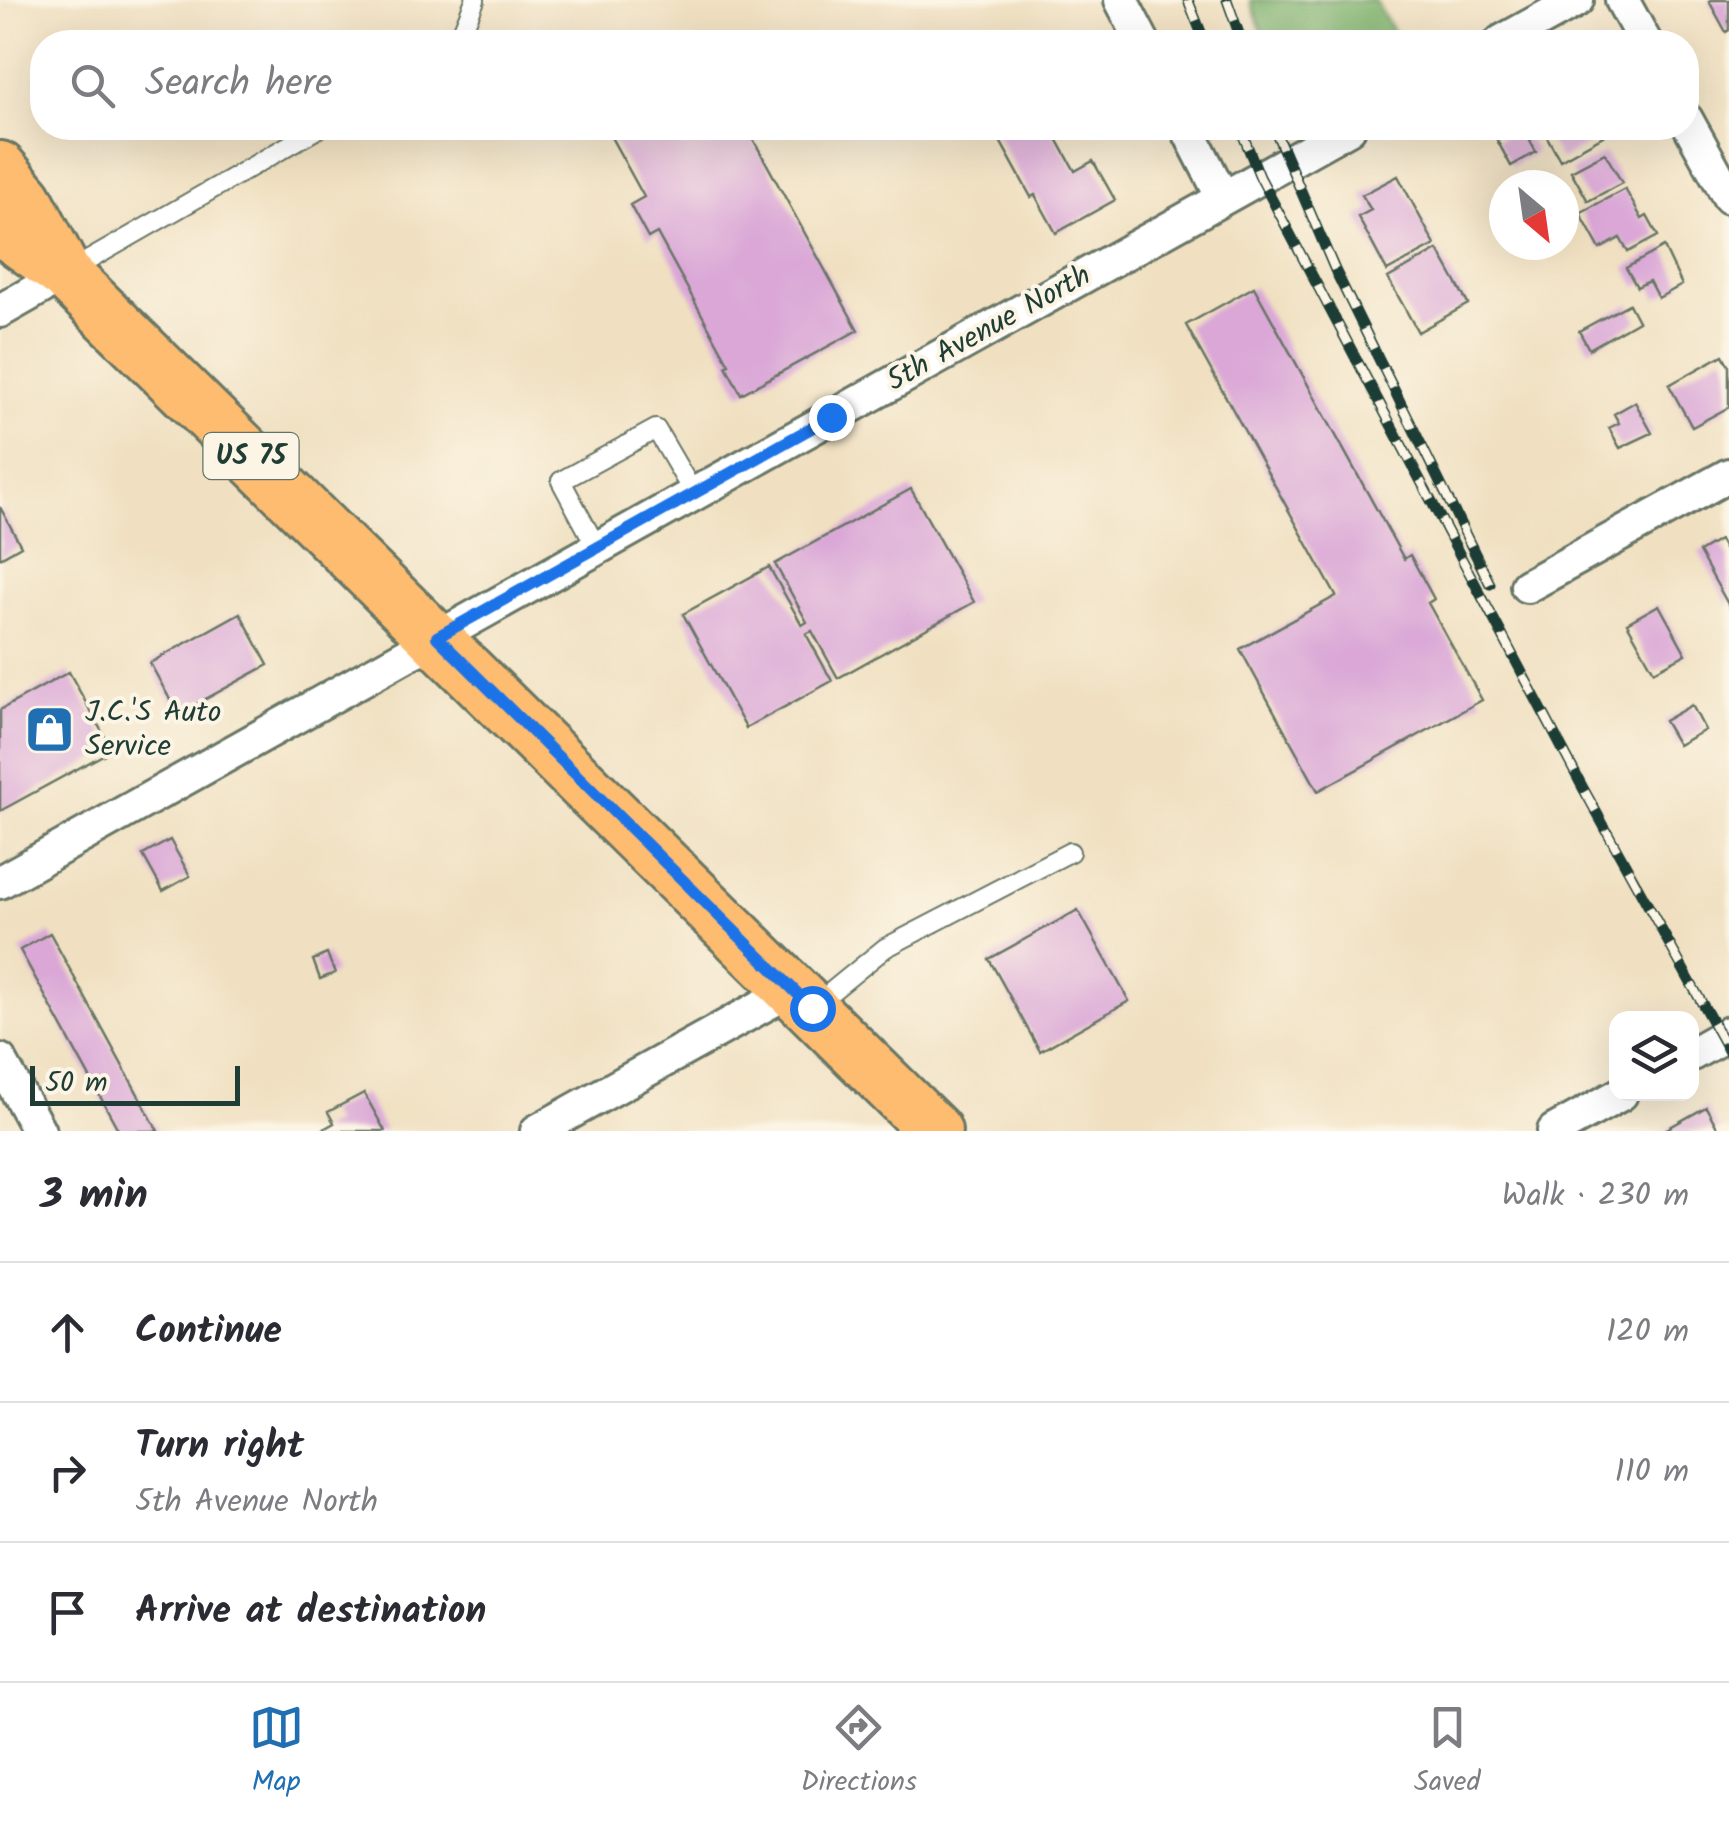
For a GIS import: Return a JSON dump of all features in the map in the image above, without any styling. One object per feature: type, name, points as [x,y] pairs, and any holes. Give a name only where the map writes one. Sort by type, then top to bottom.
[{"type":"main road","name":"US 75","points":[[0,168],[26,199],[66,274]]},
{"type":"main road","name":"US 75","points":[[0,228],[66,274],[935,1131]]},
{"type":"street","points":[[1121,0],[1137,30]]},
{"type":"street","points":[[1523,30],[1577,0]]},
{"type":"street","points":[[1622,0],[1638,30]]},
{"type":"street","points":[[1193,140],[1223,198]]},
{"type":"street","name":"5th Avenue North","points":[[0,882],[1327,140]]},
{"type":"street","points":[[1698,140],[1729,197]]},
{"type":"street","points":[[0,312],[66,274]]},
{"type":"street","points":[[1527,586],[1729,475]]},
{"type":"street","points":[[537,1131],[803,998]]},
{"type":"street","points":[[1699,1050],[1729,1033]]},
{"type":"street","points":[[0,1060],[39,1131]]},
{"type":"street","points":[[1554,1131],[1609,1101]]},
{"type":"lane","points":[[463,30],[475,0]]},
{"type":"lane","points":[[66,274],[298,140]]},
{"type":"lane","points":[[597,548],[561,481],[594,462],[656,429],[694,494]]},
{"type":"lane","points":[[803,998],[884,948],[1070,852]]},
{"type":"green space","points":[[1250,0],[1375,0],[1392,30],[1261,30]]},
{"type":"building","points":[[1729,0],[1726,32],[1709,1]]},
{"type":"building","points":[[613,140],[754,140],[858,330],[741,394],[726,366],[729,364],[657,233],[648,238],[630,205],[644,197]]},
{"type":"building","points":[[1000,140],[1058,140],[1075,171],[1093,161],[1115,200],[1056,233],[1035,195],[1031,197]]},
{"type":"building","points":[[1497,140],[1530,140],[1536,152],[1511,166]]},
{"type":"building","points":[[1549,140],[1596,140],[1560,160]]},
{"type":"building","points":[[1605,153],[1622,183],[1588,201],[1579,185],[1579,170],[1573,170]]},
{"type":"building","points":[[1398,176],[1435,245],[1387,271],[1358,217],[1371,210],[1362,195]]},
{"type":"building","points":[[1625,189],[1642,219],[1647,216],[1658,236],[1628,252],[1620,238],[1600,249],[1580,213]]},
{"type":"building","points":[[1664,247],[1682,285],[1658,298],[1649,281],[1637,287],[1626,268]]},
{"type":"building","points":[[1438,250],[1468,304],[1418,332],[1388,278]]},
{"type":"building","points":[[1254,287],[1404,559],[1410,555],[1434,599],[1428,603],[1482,700],[1318,791],[1240,649],[1336,596],[1186,325]]},
{"type":"building","points":[[1629,304],[1638,321],[1589,349],[1579,331]]},
{"type":"building","points":[[1723,355],[1729,366],[1729,407],[1692,427],[1669,385]]},
{"type":"building","points":[[1635,402],[1652,433],[1620,448],[1609,428],[1619,423],[1614,414]]},
{"type":"building","points":[[911,489],[974,602],[838,678],[812,631],[806,634],[832,681],[746,728],[683,614],[769,567],[802,625],[807,622],[775,564]]},
{"type":"building","points":[[0,507],[21,546],[0,558]]},
{"type":"building","points":[[1719,540],[1729,558],[1729,606],[1699,552]]},
{"type":"building","points":[[1659,605],[1686,654],[1654,671],[1627,623]]},
{"type":"building","points":[[240,613],[268,665],[178,714],[150,663]]},
{"type":"building","name":"J.C.'S Auto Service","points":[[69,672],[112,750],[0,811],[0,710]]},
{"type":"building","points":[[1692,705],[1705,730],[1678,745],[1664,721]]},
{"type":"building","points":[[170,840],[190,876],[163,891],[143,855]]},
{"type":"building","points":[[1078,910],[1129,1001],[1040,1051],[989,959]]},
{"type":"building","points":[[50,933],[158,1131],[119,1131],[20,950]]},
{"type":"building","points":[[327,954],[335,973],[320,979],[313,960]]},
{"type":"building","points":[[364,1093],[385,1131],[320,1131],[334,1123],[328,1112]]},
{"type":"building","points":[[1706,1107],[1719,1131],[1663,1131]]},
{"type":"railway","points":[[1188,0],[1200,30]]},
{"type":"railway","points":[[1227,0],[1238,30]]},
{"type":"railway","points":[[1245,140],[1260,177],[1583,788],[1729,1052]]},
{"type":"railway","points":[[1279,140],[1335,270],[1490,584]]},
{"type":"place","name":"J.C.'S Auto Service","points":[[50,730]]},
{"type":"route","points":[[812,1008],[437,637],[831,417]]}]
